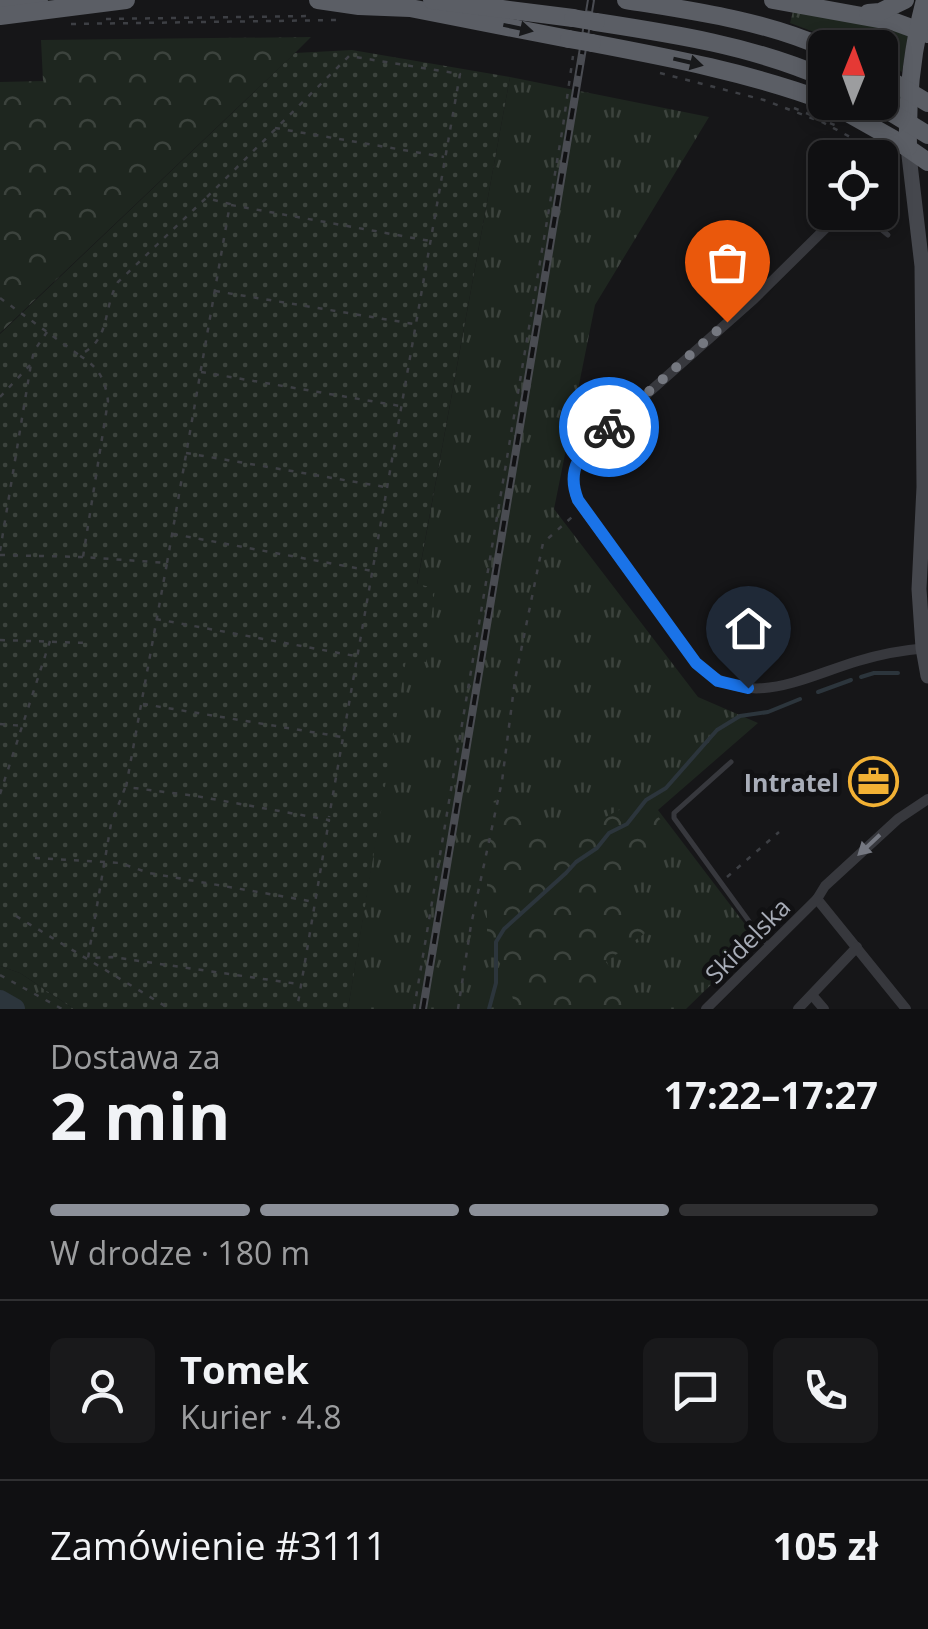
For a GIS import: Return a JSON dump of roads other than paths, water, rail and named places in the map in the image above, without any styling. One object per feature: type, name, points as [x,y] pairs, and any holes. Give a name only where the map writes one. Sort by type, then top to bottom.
[{"type":"highway","points":[[0,2],[123,0]]},
{"type":"highway","points":[[0,16],[123,0]]},
{"type":"highway","points":[[318,0],[410,8],[660,56],[756,78],[808,96]]},
{"type":"highway","points":[[432,0],[687,37],[774,58],[808,71]]},
{"type":"highway","points":[[626,0],[736,19],[808,42]]},
{"type":"highway","points":[[773,0],[858,14],[923,32]]},
{"type":"highway","points":[[858,14],[880,12],[905,0]]},
{"type":"highway","points":[[917,170],[908,147],[908,104],[923,32],[925,0]]},
{"type":"highway","points":[[898,85],[928,103]]},
{"type":"highway","points":[[898,117],[928,136]]},
{"type":"highway","points":[[859,120],[908,147]]},
{"type":"main road","points":[[917,170],[925,292],[919,590],[928,676]]},
{"type":"street","points":[[824,230],[754,299],[586,449],[574,467],[572,479],[583,508],[696,663],[718,681],[748,688],[780,686],[873,657],[925,648]]},
{"type":"street","name":"Skidelska","points":[[706,1009],[817,899],[825,886],[898,819],[928,799]]},
{"type":"street","name":"Skidelska","points":[[817,899],[906,1009]]},
{"type":"street","points":[[798,1009],[858,947]]},
{"type":"street","points":[[812,995],[824,1009]]},
{"type":"lane","points":[[881,230],[888,236]]},
{"type":"lane","points":[[731,762],[674,813],[675,822],[769,946]]},
{"type":"waterway","points":[[861,677],[898,673]]},
{"type":"waterway","points":[[818,692],[851,680]]},
{"type":"waterway","points":[[489,1009],[496,983],[496,942],[504,929],[609,833],[627,824],[646,800],[666,788],[717,730],[740,716],[768,712],[800,699]]},
{"type":"waterway","points":[[0,1001],[14,1009]]},
{"type":"railway","points":[[423,1009],[591,0]]},
{"type":"place","name":"Intratel","points":[[874,782]]}]
